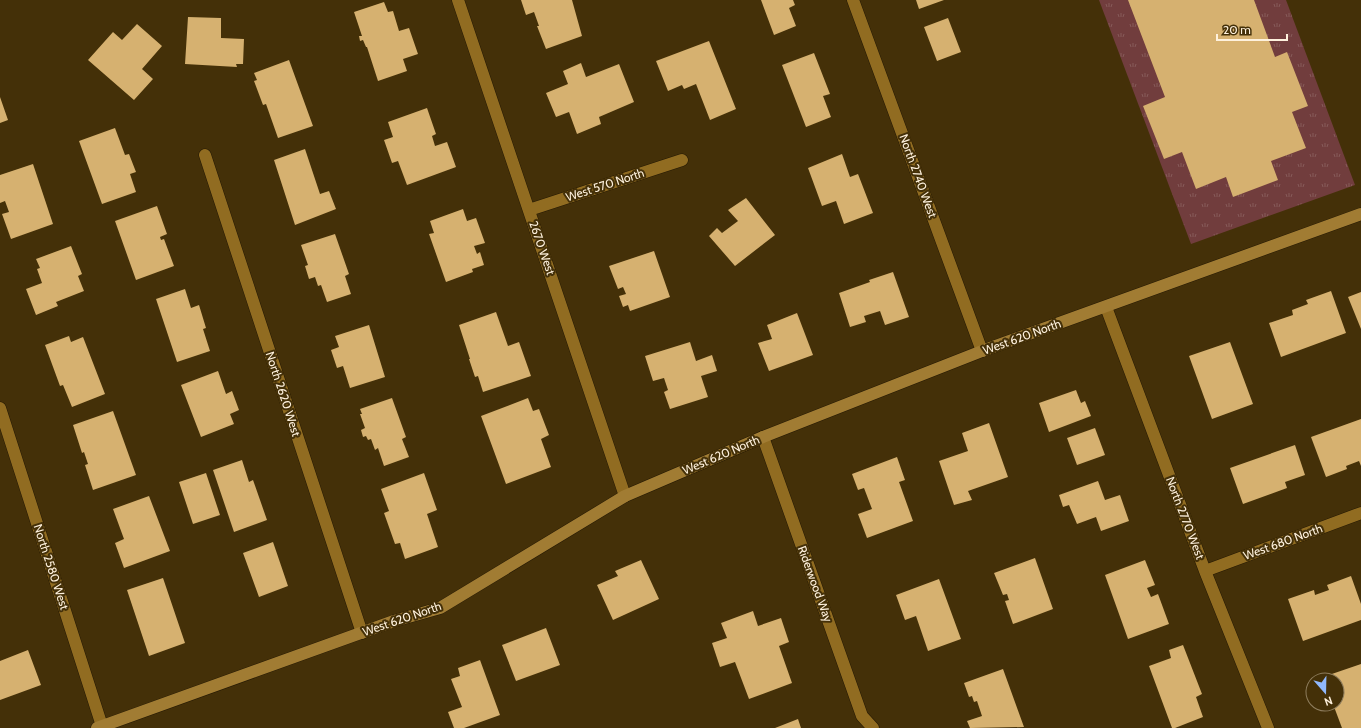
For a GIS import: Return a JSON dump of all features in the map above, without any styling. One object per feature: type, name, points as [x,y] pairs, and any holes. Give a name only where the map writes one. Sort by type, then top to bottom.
[{"type":"street","name":"2670 West","points":[[458,0],[625,496]]},
{"type":"street","name":"North 2740 West","points":[[853,0],[982,351]]},
{"type":"street","name":"North 2620 West","points":[[205,155],[362,634]]},
{"type":"street","name":"West 570 North","points":[[529,210],[682,160]]},
{"type":"street","name":"West 620 North","points":[[99,727],[362,634],[394,621],[440,608],[625,496],[763,437],[982,351],[1361,214]]},
{"type":"street","name":"North 2770 West","points":[[1106,307],[1205,571],[1268,728]]},
{"type":"street","name":"North 2580 West","points":[[0,408],[99,727]]},
{"type":"street","name":"Riderwood Way","points":[[763,437],[862,716],[873,728]]},
{"type":"street","name":"West 680 North","points":[[1205,571],[1361,513]]},
{"type":"green space","points":[[1099,0],[1286,0],[1355,185],[1191,244]]},
{"type":"building","points":[[521,0],[572,0],[582,36],[546,49],[537,26],[539,26],[534,12],[526,15]]},
{"type":"building","points":[[761,0],[793,0],[795,5],[789,8],[796,26],[774,35]]},
{"type":"building","points":[[916,0],[944,0],[919,9]]},
{"type":"building","points":[[1128,0],[1254,0],[1275,57],[1287,52],[1308,106],[1292,112],[1306,148],[1271,161],[1278,180],[1233,197],[1226,177],[1196,189],[1182,152],[1164,159],[1143,106],[1165,97]]},
{"type":"building","points":[[384,2],[388,12],[393,11],[399,31],[409,28],[418,54],[403,59],[407,71],[378,81],[367,47],[363,40],[360,41],[359,36],[362,36],[354,12]]},
{"type":"building","points":[[188,17],[221,18],[221,38],[244,39],[243,64],[236,64],[237,67],[185,64]]},
{"type":"building","points":[[948,18],[961,52],[937,61],[924,27]]},
{"type":"building","points":[[137,24],[162,46],[142,69],[153,79],[134,100],[88,60],[113,32],[122,40]]},
{"type":"building","points":[[709,41],[736,109],[710,120],[696,84],[684,89],[682,85],[668,91],[656,61]]},
{"type":"building","points":[[814,53],[830,94],[823,96],[831,117],[806,127],[782,65]]},
{"type":"building","points":[[289,60],[313,126],[278,138],[266,104],[263,105],[254,81],[257,80],[254,73]]},
{"type":"building","points":[[581,63],[586,77],[619,64],[634,102],[599,117],[601,124],[577,134],[569,112],[556,117],[546,93],[568,84],[563,71]]},
{"type":"building","points":[[0,97],[8,120],[0,123]]},
{"type":"building","points":[[427,108],[436,134],[432,136],[435,146],[447,142],[456,167],[407,185],[398,161],[392,163],[384,140],[393,137],[388,122]]},
{"type":"building","points":[[115,128],[125,155],[129,154],[136,172],[130,174],[136,192],[102,204],[79,141]]},
{"type":"building","points":[[305,149],[320,194],[329,191],[336,209],[295,225],[274,160]]},
{"type":"building","points":[[842,154],[850,177],[858,174],[873,213],[844,224],[836,201],[822,206],[808,168]]},
{"type":"building","points":[[33,164],[53,224],[11,239],[2,214],[9,212],[5,201],[0,203],[0,175]]},
{"type":"building","points":[[746,198],[775,235],[735,266],[709,236],[717,228],[722,233],[738,221],[728,210]]},
{"type":"building","points":[[157,206],[167,234],[160,237],[161,240],[164,239],[174,266],[136,280],[115,221]]},
{"type":"building","points":[[463,209],[467,221],[476,218],[485,243],[474,246],[477,254],[480,252],[484,265],[472,269],[473,272],[446,282],[429,234],[434,233],[430,221]]},
{"type":"building","points":[[335,234],[349,274],[345,276],[351,294],[327,302],[321,285],[318,286],[315,277],[309,279],[305,266],[308,265],[301,245]]},
{"type":"building","points":[[71,246],[82,274],[78,276],[84,291],[56,302],[58,306],[36,315],[26,289],[42,283],[37,269],[40,268],[36,259]]},
{"type":"building","points":[[654,251],[670,297],[630,311],[628,305],[623,307],[619,296],[626,294],[623,287],[618,289],[609,266]]},
{"type":"building","points":[[893,272],[909,317],[885,325],[880,311],[864,316],[866,322],[850,327],[839,293],[870,282],[869,280]]},
{"type":"building","points":[[185,289],[191,308],[199,305],[206,328],[203,329],[210,351],[177,362],[156,299]]},
{"type":"building","points":[[1331,291],[1346,333],[1281,357],[1269,323],[1293,315],[1292,310],[1308,304],[1306,300]]},
{"type":"building","points":[[1361,292],[1361,329],[1348,297]]},
{"type":"building","points":[[496,312],[508,346],[519,342],[531,376],[483,392],[478,376],[475,377],[459,325]]},
{"type":"building","points":[[797,313],[813,355],[769,371],[758,343],[772,339],[767,325]]},
{"type":"building","points":[[369,325],[385,377],[350,388],[343,366],[337,368],[331,350],[339,347],[335,336]]},
{"type":"building","points":[[69,336],[71,342],[83,337],[105,394],[72,407],[63,385],[60,386],[45,345]]},
{"type":"building","points":[[690,342],[696,361],[712,355],[717,371],[701,376],[708,397],[670,409],[664,392],[668,390],[664,378],[653,381],[645,356]]},
{"type":"building","points":[[1230,342],[1253,404],[1212,419],[1189,356]]},
{"type":"building","points":[[218,371],[226,394],[232,391],[239,410],[230,414],[234,424],[201,437],[181,385]]},
{"type":"building","points":[[1076,390],[1081,403],[1085,401],[1091,416],[1049,432],[1039,403]]},
{"type":"building","points":[[392,398],[406,437],[402,439],[409,457],[384,466],[378,448],[375,450],[371,439],[368,440],[366,436],[363,437],[361,430],[365,428],[360,414],[362,414],[360,409]]},
{"type":"building","points":[[528,398],[533,411],[539,409],[549,435],[541,439],[551,467],[506,484],[481,416]]},
{"type":"building","points":[[113,411],[136,475],[93,490],[85,465],[88,464],[84,452],[82,453],[73,425]]},
{"type":"building","points":[[1361,419],[1361,466],[1359,461],[1346,466],[1347,469],[1326,477],[1311,437]]},
{"type":"building","points":[[989,423],[1008,477],[968,491],[972,500],[954,505],[939,461],[968,451],[962,433]]},
{"type":"building","points":[[1095,428],[1105,455],[1077,465],[1067,438]]},
{"type":"building","points":[[1295,445],[1305,475],[1285,482],[1287,488],[1243,504],[1230,468]]},
{"type":"building","points":[[897,457],[905,480],[899,482],[913,521],[867,538],[858,514],[872,509],[864,488],[858,490],[852,474]]},
{"type":"building","points":[[242,460],[249,482],[253,480],[267,520],[234,532],[213,470]]},
{"type":"building","points":[[206,473],[220,515],[193,524],[179,482]]},
{"type":"building","points":[[424,473],[437,510],[427,514],[438,547],[405,559],[400,543],[395,544],[384,513],[389,511],[381,489]]},
{"type":"building","points":[[1098,481],[1105,500],[1120,495],[1129,521],[1101,531],[1096,517],[1077,524],[1069,505],[1063,507],[1059,495]]},
{"type":"building","points":[[149,496],[170,551],[124,568],[115,543],[124,539],[113,509]]},
{"type":"building","points":[[273,542],[288,586],[259,597],[243,553]]},
{"type":"building","points":[[1035,558],[1053,609],[1013,624],[1005,601],[1009,600],[1007,594],[1003,595],[994,573]]},
{"type":"building","points":[[641,560],[659,599],[613,620],[597,585],[618,576],[615,571]]},
{"type":"building","points":[[1145,560],[1155,585],[1147,588],[1151,597],[1158,594],[1169,624],[1128,639],[1105,575]]},
{"type":"building","points":[[1351,576],[1361,604],[1361,620],[1303,641],[1288,599],[1314,590],[1315,595],[1329,590],[1327,585]]},
{"type":"building","points":[[163,578],[185,643],[149,656],[127,590]]},
{"type":"building","points":[[939,579],[961,639],[928,651],[916,616],[905,620],[896,595]]},
{"type":"building","points":[[753,611],[758,626],[781,618],[789,642],[779,646],[792,683],[749,699],[735,662],[720,667],[712,643],[727,638],[721,623]]},
{"type":"building","points":[[546,628],[560,665],[516,681],[502,645]]},
{"type":"building","points":[[1183,645],[1202,694],[1196,697],[1203,717],[1172,728],[1149,666],[1171,658],[1169,650]]},
{"type":"building","points":[[28,650],[41,685],[0,700],[0,661]]},
{"type":"building","points":[[480,660],[500,715],[464,728],[454,728],[448,712],[462,707],[451,679],[460,676],[458,668]]},
{"type":"building","points":[[1361,664],[1361,728],[1342,728],[1336,712],[1345,712],[1345,672],[1338,672]]},
{"type":"building","points":[[1003,669],[1024,727],[970,728],[967,721],[982,716],[977,701],[974,702],[972,696],[969,697],[964,683]]},
{"type":"building","points":[[798,719],[801,728],[775,728]]}]
